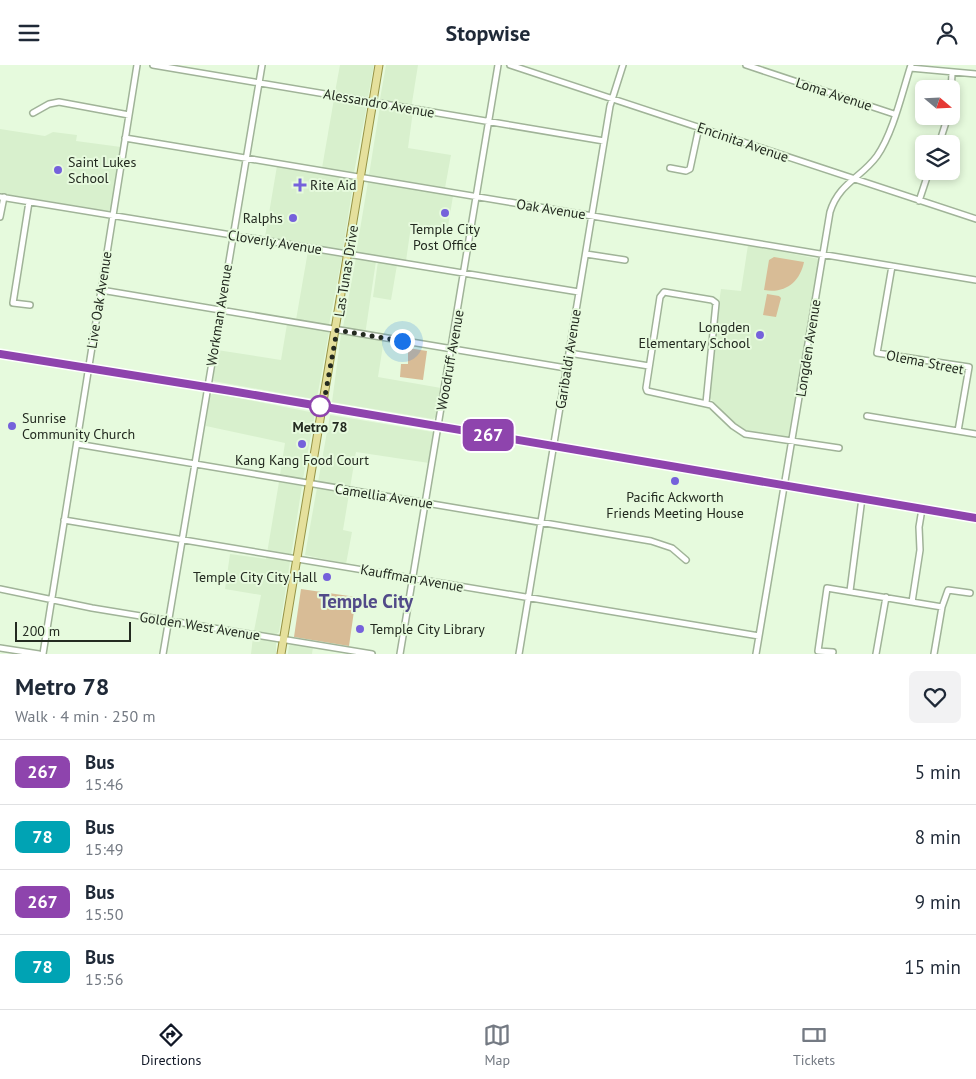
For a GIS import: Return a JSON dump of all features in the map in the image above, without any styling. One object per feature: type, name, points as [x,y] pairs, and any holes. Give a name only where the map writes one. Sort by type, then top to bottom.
[{"type":"main road","name":"Las Tunas Drive","points":[[281,654],[337,330],[379,65]]},
{"type":"main road","points":[[0,355],[207,387],[976,518]]},
{"type":"street","name":"Live Oak Avenue","points":[[42,654],[137,65]]},
{"type":"street","name":"Alessandro Avenue","points":[[153,65],[604,141]]},
{"type":"street","name":"Workman Avenue","points":[[163,654],[262,65]]},
{"type":"street","name":"Woodruff Avenue","points":[[400,654],[498,65]]},
{"type":"street","name":"Encinita Avenue","points":[[510,65],[976,219]]},
{"type":"street","name":"Garibaldi Avenue","points":[[519,654],[604,141],[612,100],[623,65]]},
{"type":"street","name":"Loma Avenue","points":[[746,65],[894,114]]},
{"type":"street","points":[[910,67],[952,74],[976,75]]},
{"type":"street","name":"Longden Avenue","points":[[756,654],[833,203],[842,189],[876,157],[894,114],[910,67]]},
{"type":"street","points":[[952,74],[952,80]]},
{"type":"street","points":[[33,113],[49,104],[59,103],[129,115]]},
{"type":"street","points":[[670,168],[686,171],[690,169],[699,127]]},
{"type":"street","name":"Oak Avenue","points":[[125,138],[976,280]]},
{"type":"street","points":[[920,201],[927,180]]},
{"type":"street","points":[[0,217],[2,197]]},
{"type":"street","name":"Cloverly Avenue","points":[[2,197],[579,292]]},
{"type":"street","points":[[30,202],[13,303],[30,305]]},
{"type":"street","points":[[586,254],[625,260]]},
{"type":"street","name":"Olema Street","points":[[892,266],[877,353],[969,367],[958,431]]},
{"type":"street","points":[[101,290],[566,368]]},
{"type":"street","points":[[706,403],[716,303],[712,300],[663,292],[649,367],[647,391],[706,403],[716,408],[733,426],[745,434],[839,447]]},
{"type":"street","points":[[569,353],[649,367]]},
{"type":"street","points":[[867,416],[976,434]]},
{"type":"street","name":"Camellia Avenue","points":[[77,444],[651,541],[672,548],[686,560]]},
{"type":"street","points":[[850,591],[862,498]]},
{"type":"street","points":[[912,602],[920,550],[919,527],[922,509]]},
{"type":"street","name":"Kauffman Avenue","points":[[64,520],[759,636]]},
{"type":"street","points":[[833,652],[818,651],[827,588],[942,607]]},
{"type":"street","name":"Golden West Avenue","points":[[0,589],[52,601],[372,654]]},
{"type":"street","points":[[934,654],[942,607],[948,590],[970,593]]},
{"type":"street","points":[[876,654],[886,597]]},
{"type":"street","points":[[0,648],[38,654]]},
{"type":"shaded area","points":[[340,65],[374,65],[368,97],[335,92]]},
{"type":"shaded area","points":[[386,65],[418,65],[411,109],[380,99]]},
{"type":"shaded area","points":[[334,99],[367,105],[354,173],[322,168]]},
{"type":"shaded area","points":[[380,106],[413,111],[408,148],[451,155],[445,188],[369,175]]},
{"type":"shaded area","name":"Saint Lukes School","points":[[0,129],[45,136],[53,132],[77,135],[76,141],[121,147],[111,208],[108,211],[0,193]]},
{"type":"shaded area","points":[[277,166],[354,179],[343,249],[265,237]]},
{"type":"shaded area","points":[[368,182],[453,196],[447,233],[411,226],[406,261],[356,253]]},
{"type":"shaded area","name":"Longden Elementary School","points":[[748,245],[819,259],[788,438],[752,433],[740,428],[710,398],[712,380],[711,357],[721,289],[741,291]]},
{"type":"shaded area","points":[[308,251],[342,257],[329,325],[296,320]]},
{"type":"shaded area","points":[[774,257],[804,262],[799,275],[790,285],[779,290],[764,290],[769,260]]},
{"type":"shaded area","points":[[356,258],[376,261],[365,335],[343,327]]},
{"type":"shaded area","points":[[378,261],[397,265],[391,300],[373,297]]},
{"type":"shaded area","points":[[767,294],[781,298],[776,317],[763,315]]},
{"type":"shaded area","points":[[287,324],[329,332],[317,398],[213,381],[217,350],[281,360]]},
{"type":"shaded area","points":[[341,334],[384,339],[378,377],[441,388],[437,416],[433,419],[332,402]]},
{"type":"shaded area","points":[[408,348],[427,351],[423,380],[400,377],[401,364],[408,364]]},
{"type":"shaded area","points":[[213,393],[315,413],[303,479],[280,475],[285,443],[206,426],[209,397]]},
{"type":"shaded area","points":[[330,415],[433,432],[429,463],[356,452],[343,530],[352,532],[346,564],[305,555]]},
{"type":"shaded area","points":[[279,482],[302,486],[279,632],[275,635],[254,631],[261,595],[225,589],[230,554],[266,559]]},
{"type":"shaded area","points":[[301,589],[356,597],[349,646],[294,637]]},
{"type":"shaded area","points":[[253,637],[276,641],[276,654],[251,654]]},
{"type":"shaded area","points":[[293,643],[313,647],[312,654],[288,654],[289,646]]},
{"type":"bus line","name":"267","points":[[0,354],[231,391],[976,518]]},
{"type":"place","name":"Saint Lukes School","points":[[58,170]]},
{"type":"place","name":"Rite Aid","points":[[300,185]]},
{"type":"place","name":"Temple City Post Office","points":[[445,213]]},
{"type":"place","name":"Ralphs","points":[[293,218]]},
{"type":"place","name":"Longden Elementary School","points":[[760,335]]},
{"type":"place","name":"Metro 78","points":[[320,406]]},
{"type":"place","name":"Sunrise Community Church","points":[[12,426]]},
{"type":"place","name":"Kang Kang Food Court","points":[[302,444]]},
{"type":"place","name":"Pacific Ackworth Friends Meeting House","points":[[675,481]]},
{"type":"place","name":"Temple City City Hall","points":[[327,577]]},
{"type":"place","name":"Temple City Library","points":[[360,629]]},
{"type":"district","name":"Temple City","points":[[366,601]]},
{"type":"route","points":[[320,406],[323,407],[337,330],[402,341]]}]
